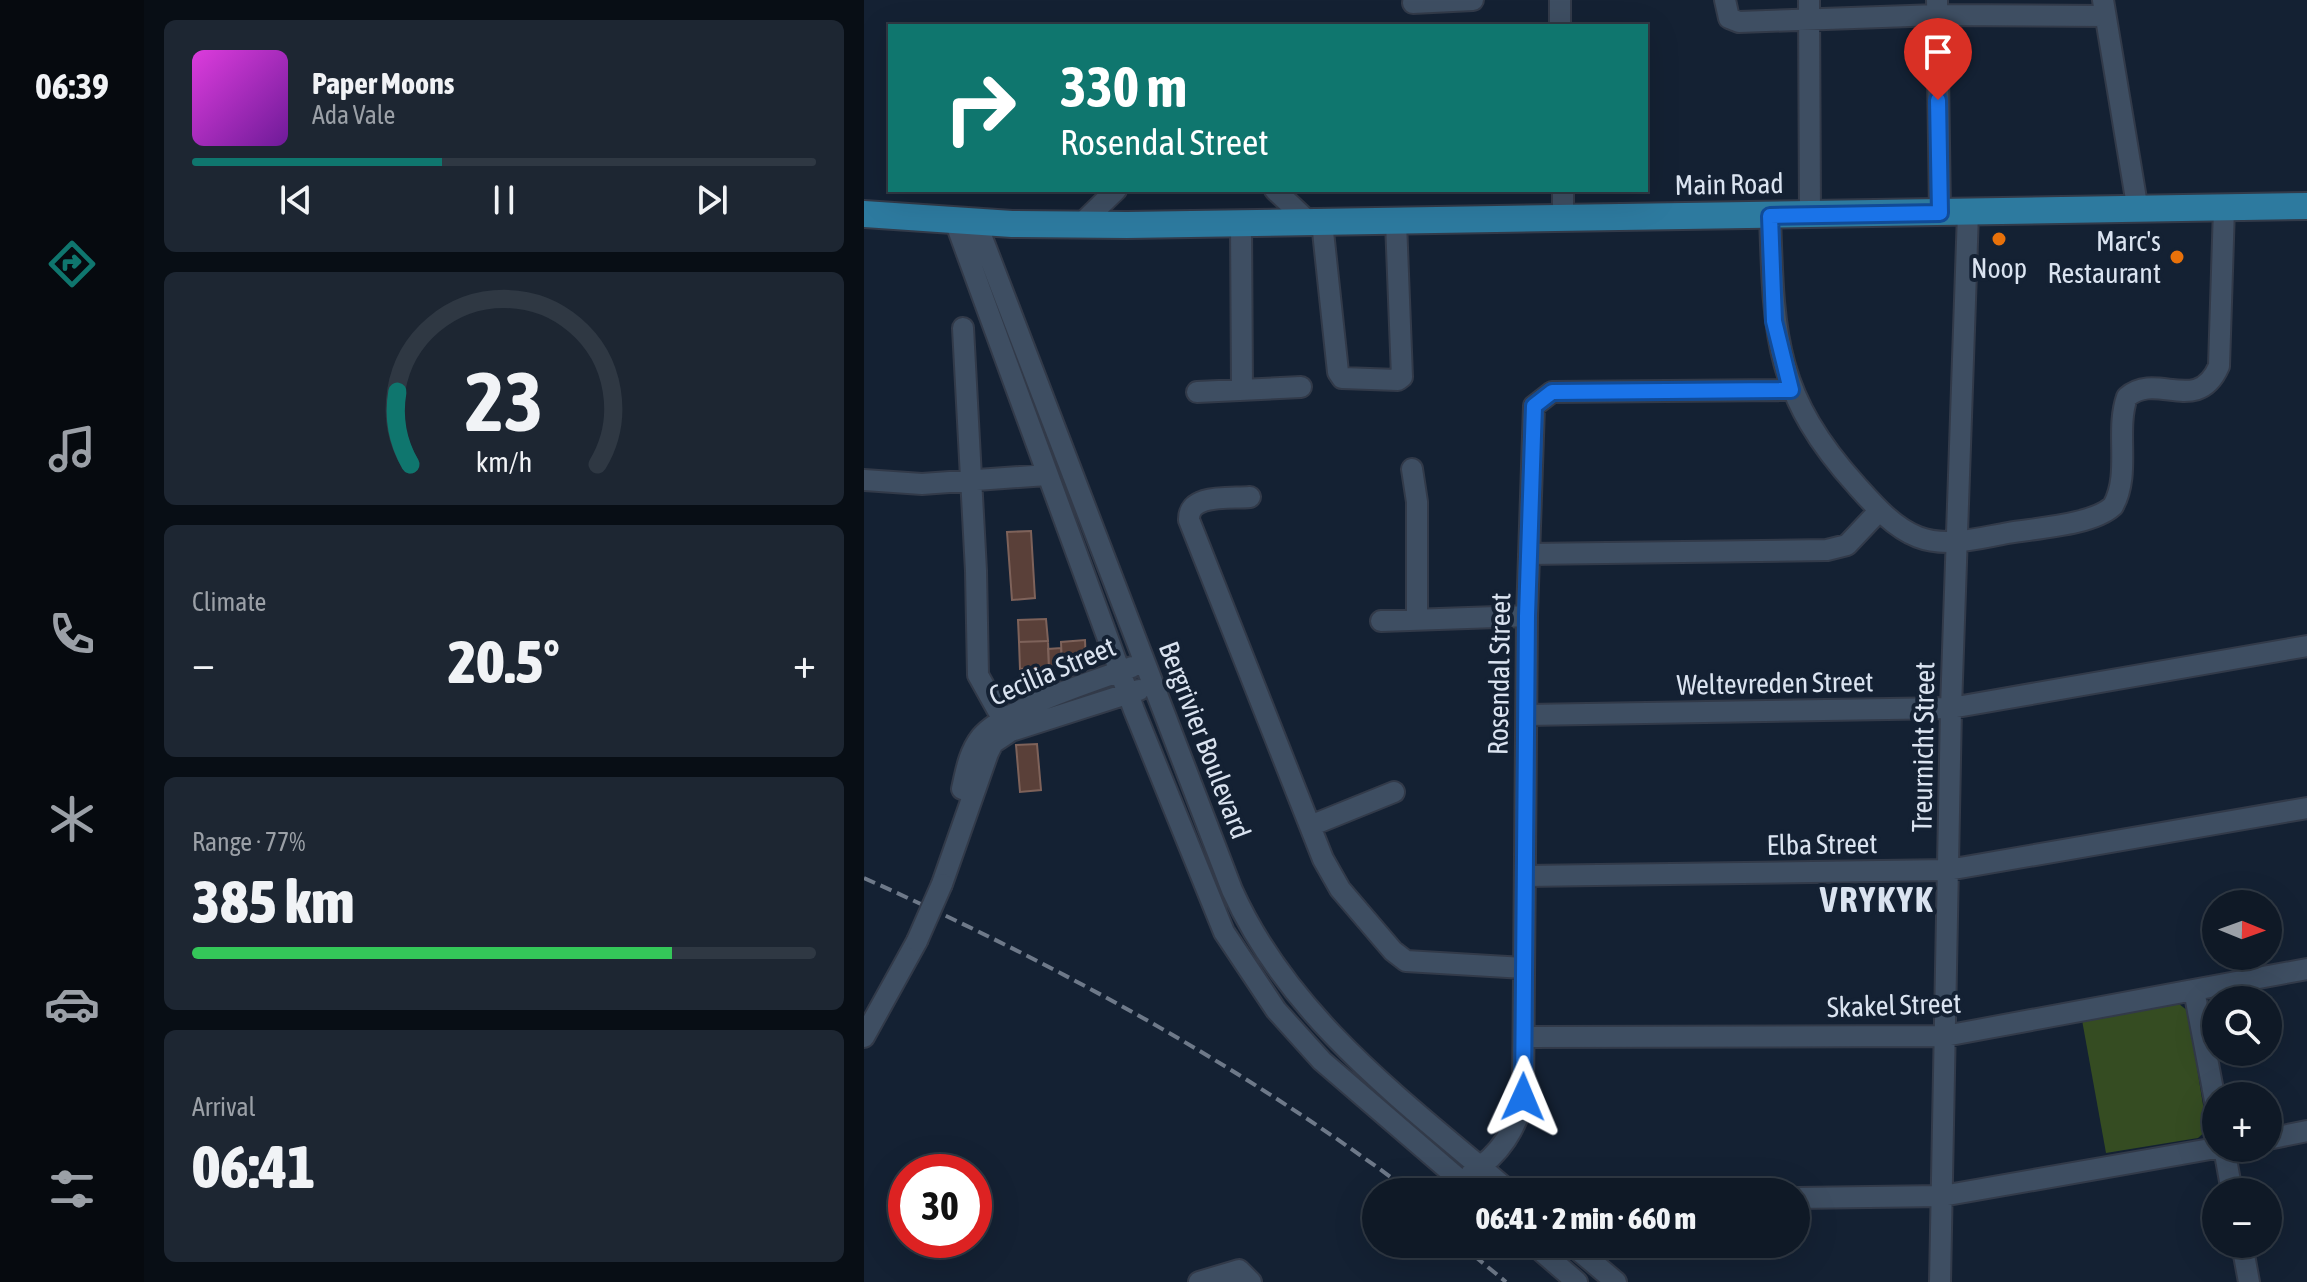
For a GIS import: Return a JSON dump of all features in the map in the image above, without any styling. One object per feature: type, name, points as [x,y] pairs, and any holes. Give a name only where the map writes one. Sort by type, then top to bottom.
[{"type":"main road","name":"Main Road","points":[[864,214],[966,222],[1080,225],[2307,206]]},
{"type":"street","points":[[1413,3],[1473,0]]},
{"type":"street","points":[[1560,0],[1560,24]]},
{"type":"street","points":[[1725,0],[1729,18],[1735,22],[1810,10],[2104,8],[2138,211]]},
{"type":"street","points":[[1938,8],[1940,213]]},
{"type":"street","points":[[1810,10],[1810,215]]},
{"type":"street","points":[[1080,225],[1114,192]]},
{"type":"street","points":[[1278,192],[1316,222],[1338,372],[1342,378],[1398,380],[1402,377],[1396,222]]},
{"type":"street","points":[[1563,192],[1563,219]]},
{"type":"street","points":[[1770,216],[1774,321],[1791,390],[1830,456],[1879,511],[1919,537],[1957,542],[2089,518],[2113,506],[2120,488],[2122,418],[2127,397],[2142,389],[2196,391],[2214,378],[2219,366],[2224,208]]},
{"type":"street","name":"Treurnicht Street","points":[[1940,1282],[1951,708],[1968,213]]},
{"type":"street","name":"Bergrivier Boulevard","points":[[966,222],[1047,475],[1196,869],[1239,959],[1276,1010],[1322,1061],[1458,1178]]},
{"type":"street","name":"Bergrivier Boulevard","points":[[966,222],[1154,684],[1232,890],[1256,940],[1279,974],[1349,1053],[1494,1178]]},
{"type":"street","points":[[1241,223],[1242,390]]},
{"type":"street","points":[[963,328],[978,679],[1003,720]]},
{"type":"street","points":[[1197,392],[1301,387]]},
{"type":"street","name":"Rosendal Street","points":[[1473,1178],[1518,1120],[1523,1097],[1527,616],[1531,415],[1534,406],[1545,395],[1791,390]]},
{"type":"street","points":[[1412,469],[1417,502],[1417,619]]},
{"type":"street","points":[[864,480],[922,484],[1047,475]]},
{"type":"street","points":[[1250,497],[1198,502],[1191,509],[1189,520],[1310,826],[1340,889],[1400,957],[1417,964],[1524,968]]},
{"type":"street","points":[[1529,554],[1832,549],[1847,545],[1879,511]]},
{"type":"street","points":[[1381,621],[1527,616]]},
{"type":"street","name":"Weltevreden Street","points":[[1527,715],[1951,708],[2307,646]]},
{"type":"street","name":"Cecilia Street","points":[[944,878],[969,757],[980,738],[1003,720],[1145,662]]},
{"type":"street","name":"Cecilia Street","points":[[864,1037],[917,941],[944,878],[982,765],[993,743],[1011,731],[1129,695],[1154,684]]},
{"type":"street","points":[[1310,826],[1394,792]]},
{"type":"street","name":"Elba Street","points":[[1525,876],[1948,870],[2307,808]]},
{"type":"street","name":"Skakel Street","points":[[1524,1037],[1945,1036],[2307,969]]},
{"type":"street","points":[[2194,990],[2211,1082]]},
{"type":"street","points":[[2282,1136],[2307,1131]]},
{"type":"street","points":[[1810,1198],[1942,1196],[2202,1150]]},
{"type":"street","points":[[1549,1258],[1577,1282]]},
{"type":"street","points":[[1588,1258],[1616,1282]]},
{"type":"street","points":[[2245,1258],[2249,1282]]},
{"type":"street","points":[[1199,1282],[1239,1270],[1251,1282]]},
{"type":"green space","points":[[2171,1003],[2179,1004],[2188,1011],[2202,1099],[2202,1134],[2198,1138],[2106,1153],[2082,1020]]},
{"type":"building","points":[[1031,531],[1035,598],[1012,600],[1007,532]]},
{"type":"building","points":[[1046,619],[1048,641],[1019,642],[1018,620]]},
{"type":"building","points":[[1085,640],[1086,664],[1062,665],[1061,642]]},
{"type":"building","points":[[1048,641],[1049,667],[1020,669],[1019,642]]},
{"type":"building","points":[[1061,648],[1062,668],[1049,669],[1048,649]]},
{"type":"building","points":[[1037,744],[1041,790],[1020,792],[1016,745]]},
{"type":"railway","points":[[864,878],[1008,946],[1146,1020],[1281,1101],[1392,1178]]},
{"type":"railway","points":[[1477,1258],[1506,1282]]},
{"type":"place","name":"Noop","points":[[1999,239]]},
{"type":"place","name":"Marc's Restaurant","points":[[2177,257]]},
{"type":"district","name":"VRYKYK","points":[[1877,899]]},
{"type":"route","points":[[1523,1097],[1527,616],[1531,415],[1534,406],[1552,392],[1791,390],[1774,321],[1770,216],[1940,213],[1938,100]]}]
